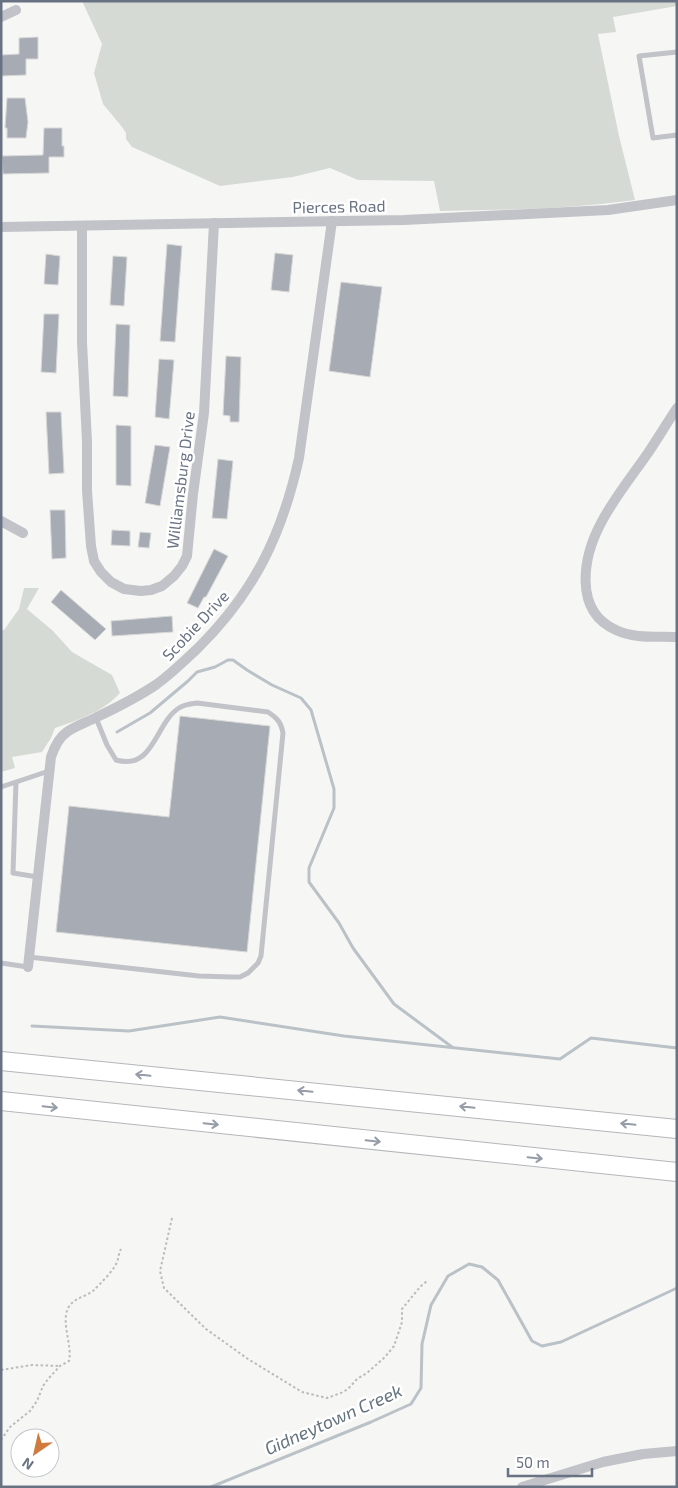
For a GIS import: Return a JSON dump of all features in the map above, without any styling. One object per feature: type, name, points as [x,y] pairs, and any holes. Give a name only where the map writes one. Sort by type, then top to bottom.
[{"type":"highway","points":[[1,1061],[677,1129]]},
{"type":"highway","points":[[1,1101],[677,1172]]},
{"type":"street","points":[[1,17],[16,10]]},
{"type":"street","name":"Pierces Road","points":[[1,227],[404,220],[608,210],[677,200]]},
{"type":"street","name":"Scobie Drive","points":[[29,962],[49,771],[51,757],[59,740],[66,732],[120,706],[174,671],[211,635],[239,602],[272,544],[291,494],[299,458],[332,221]]},
{"type":"street","name":"Williamsburg Drive","points":[[82,226],[82,342],[87,442],[87,491],[91,546],[94,561],[101,572],[112,582],[124,589],[141,592],[162,586],[174,576],[187,556],[204,413],[214,223]]},
{"type":"street","points":[[677,408],[649,452],[613,502],[600,525],[589,556],[585,579],[589,603],[595,615],[606,624],[626,634],[677,637]]},
{"type":"street","points":[[1,521],[23,533]]},
{"type":"street","points":[[522,1487],[603,1462],[643,1454],[677,1451]]},
{"type":"lane","points":[[677,52],[639,56],[653,138],[677,135]]},
{"type":"lane","points":[[1,963],[29,962],[232,977],[248,973],[258,963],[261,956],[283,733],[281,725],[268,712],[197,703],[186,704],[172,713],[150,748],[137,761],[125,762],[116,760],[107,745],[96,718]]},
{"type":"lane","points":[[1,787],[49,771]]},
{"type":"lane","points":[[16,782],[13,873],[38,877]]},
{"type":"path","points":[[172,1218],[160,1272],[164,1288],[206,1329],[280,1379],[302,1392],[310,1394],[327,1398],[341,1393],[385,1357],[394,1346],[397,1338],[402,1322],[402,1310],[426,1281]]},
{"type":"path","points":[[1,1440],[10,1427],[30,1411],[37,1401],[42,1386],[60,1366],[69,1361],[66,1315],[68,1308],[75,1299],[92,1292],[102,1281],[116,1264],[121,1249]]},
{"type":"path","points":[[1,1370],[32,1365],[60,1366]]},
{"type":"shaded area","points":[[82,1],[677,1],[677,6],[613,17],[616,32],[598,34],[619,136],[635,200],[563,207],[440,211],[434,181],[358,180],[330,168],[293,177],[220,186],[132,147],[126,139],[126,133],[122,127],[103,104],[94,73],[102,44]]},
{"type":"shaded area","points":[[24,588],[39,588],[27,609],[53,631],[72,652],[112,675],[120,693],[99,710],[55,728],[42,752],[12,757],[15,768],[1,772],[1,630],[4,630],[19,609]]},
{"type":"building","points":[[38,37],[38,59],[26,59],[26,75],[1,76],[1,55],[19,54],[19,38]]},
{"type":"building","points":[[7,98],[25,98],[28,122],[26,138],[7,138],[7,128],[5,128]]},
{"type":"building","points":[[44,128],[62,128],[64,157],[49,157],[49,173],[3,174],[2,156],[43,155]]},
{"type":"building","points":[[167,244],[182,246],[175,342],[160,341]]},
{"type":"building","points":[[275,253],[293,255],[289,292],[271,290]]},
{"type":"building","points":[[46,254],[60,256],[58,285],[44,284]]},
{"type":"building","points":[[113,256],[127,257],[124,306],[110,305]]},
{"type":"building","points":[[341,282],[382,287],[370,377],[329,371]]},
{"type":"building","points":[[44,314],[59,314],[56,373],[41,372]]},
{"type":"building","points":[[116,324],[130,325],[128,397],[113,396]]},
{"type":"building","points":[[226,356],[241,357],[239,422],[230,422],[230,416],[223,415]]},
{"type":"building","points":[[159,359],[174,360],[169,419],[155,417]]},
{"type":"building","points":[[46,412],[61,412],[64,473],[49,474]]},
{"type":"building","points":[[116,425],[131,426],[131,486],[116,485]]},
{"type":"building","points":[[155,445],[170,447],[160,506],[145,503]]},
{"type":"building","points":[[218,459],[233,461],[227,519],[212,518]]},
{"type":"building","points":[[50,510],[65,510],[66,558],[52,559]]},
{"type":"building","points":[[112,530],[130,531],[130,546],[111,545]]},
{"type":"building","points":[[140,532],[151,533],[149,548],[138,547]]},
{"type":"building","points":[[214,549],[228,556],[198,608],[187,603]]},
{"type":"building","points":[[61,590],[106,629],[95,640],[51,602]]},
{"type":"building","points":[[172,616],[173,632],[112,636],[111,621]]},
{"type":"building","points":[[180,716],[270,726],[247,952],[56,932],[69,806],[169,817]]},
{"type":"waterway","points":[[117,732],[150,713],[197,672],[215,667],[228,660],[233,660],[272,685],[301,698],[311,710],[334,789],[334,808],[309,868],[309,882],[339,923],[353,948],[394,1004],[452,1047]]},
{"type":"waterway","points":[[32,1026],[129,1031],[220,1017],[344,1036],[560,1059],[591,1038],[677,1048]]},
{"type":"waterway","name":"Gidneytown Creek","points":[[211,1487],[411,1404],[421,1388],[422,1344],[431,1305],[448,1276],[469,1264],[482,1267],[498,1280],[532,1341],[542,1346],[561,1342],[677,1288]]}]
